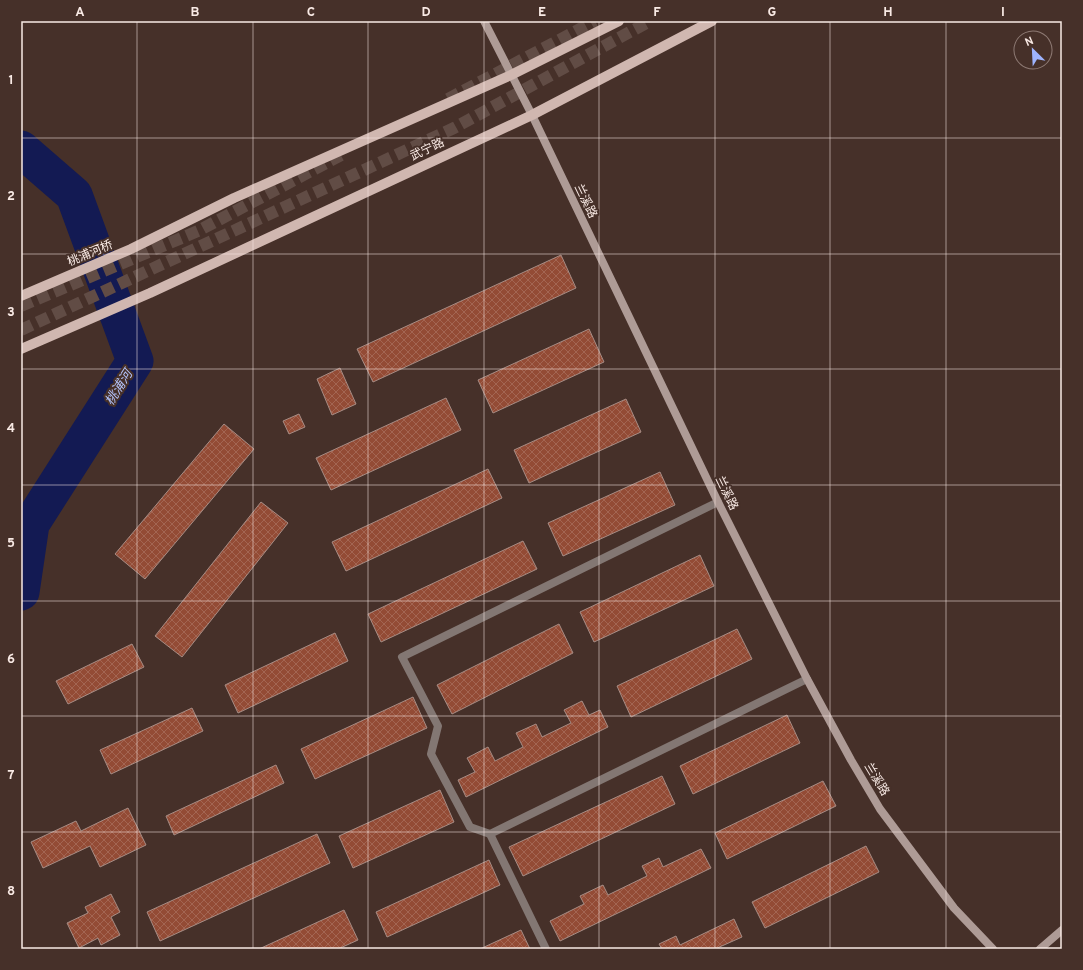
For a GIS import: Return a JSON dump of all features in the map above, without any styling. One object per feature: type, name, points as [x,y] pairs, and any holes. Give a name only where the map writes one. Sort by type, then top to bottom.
[{"type":"main road","points":[[511,75],[619,21]]},
{"type":"main road","name":"武宁路","points":[[21,349],[150,293],[532,115],[712,21]]},
{"type":"main road","name":"桃浦河桥","points":[[21,296],[131,249],[234,198],[511,75]]},
{"type":"street","name":"兰溪路","points":[[484,21],[532,115],[718,502],[807,679],[851,760],[880,809],[954,908],[993,949]]},
{"type":"street","points":[[1040,949],[1062,930]]},
{"type":"lane","points":[[546,949],[490,834],[470,827],[431,754],[438,726],[402,657],[718,502]]},
{"type":"lane","points":[[490,834],[807,679]]},
{"type":"building","points":[[561,255],[576,288],[373,382],[357,349]]},
{"type":"building","points":[[589,329],[604,362],[493,413],[478,380]]},
{"type":"building","points":[[340,368],[356,404],[332,415],[317,379]]},
{"type":"building","points":[[446,398],[461,430],[331,490],[316,458]]},
{"type":"building","points":[[626,399],[641,432],[529,483],[514,450]]},
{"type":"building","points":[[299,414],[305,427],[289,434],[283,421]]},
{"type":"building","points":[[224,424],[254,449],[145,579],[115,554]]},
{"type":"building","points":[[488,469],[502,498],[346,571],[332,542]]},
{"type":"building","points":[[660,472],[675,505],[563,556],[548,523]]},
{"type":"building","points":[[261,502],[288,523],[182,657],[155,636]]},
{"type":"building","points":[[523,541],[537,569],[381,642],[368,614]]},
{"type":"building","points":[[700,555],[714,586],[594,642],[580,612]]},
{"type":"building","points":[[559,624],[573,653],[452,714],[437,685]]},
{"type":"building","points":[[737,629],[752,659],[631,717],[617,686]]},
{"type":"building","points":[[335,633],[348,661],[238,713],[225,685]]},
{"type":"building","points":[[132,644],[144,667],[68,704],[56,681]]},
{"type":"building","points":[[413,697],[427,728],[315,779],[301,749]]},
{"type":"building","points":[[582,701],[589,715],[600,710],[608,727],[466,797],[458,780],[475,772],[467,758],[488,747],[495,761],[523,747],[516,733],[536,724],[542,737],[571,723],[564,710]]},
{"type":"building","points":[[192,708],[203,731],[111,774],[100,750]]},
{"type":"building","points":[[787,715],[800,743],[693,794],[680,766]]},
{"type":"building","points":[[276,765],[284,783],[174,835],[166,816]]},
{"type":"building","points":[[662,776],[675,804],[523,876],[509,847]]},
{"type":"building","points":[[823,781],[836,806],[727,859],[715,833]]},
{"type":"building","points":[[440,790],[454,822],[353,868],[339,836]]},
{"type":"building","points":[[128,808],[146,845],[100,867],[90,846],[43,868],[31,842],[76,821],[81,831]]},
{"type":"building","points":[[317,834],[330,863],[160,941],[147,912]]},
{"type":"building","points":[[866,846],[879,872],[765,928],[752,902]]},
{"type":"building","points":[[701,849],[711,868],[560,941],[550,921],[584,904],[580,896],[603,885],[608,895],[647,876],[642,866],[659,858],[663,867]]},
{"type":"building","points":[[489,860],[500,885],[387,937],[376,912]]},
{"type":"building","points":[[111,894],[120,912],[111,917],[120,935],[101,945],[98,938],[79,948],[67,923],[88,913],[85,907]]},
{"type":"building","points":[[344,910],[358,940],[338,949],[259,949]]},
{"type":"building","points":[[734,919],[742,937],[715,949],[662,949],[659,944],[676,936],[680,945]]},
{"type":"building","points":[[521,930],[530,949],[480,949]]},
{"type":"waterway","name":"桃浦河","points":[[21,149],[74,195],[135,361],[31,524],[21,592]]},
{"type":"tunnel","points":[[448,99],[595,21]]},
{"type":"tunnel","points":[[21,330],[454,128],[650,21]]},
{"type":"tunnel","points":[[21,306],[198,231],[345,153]]}]
